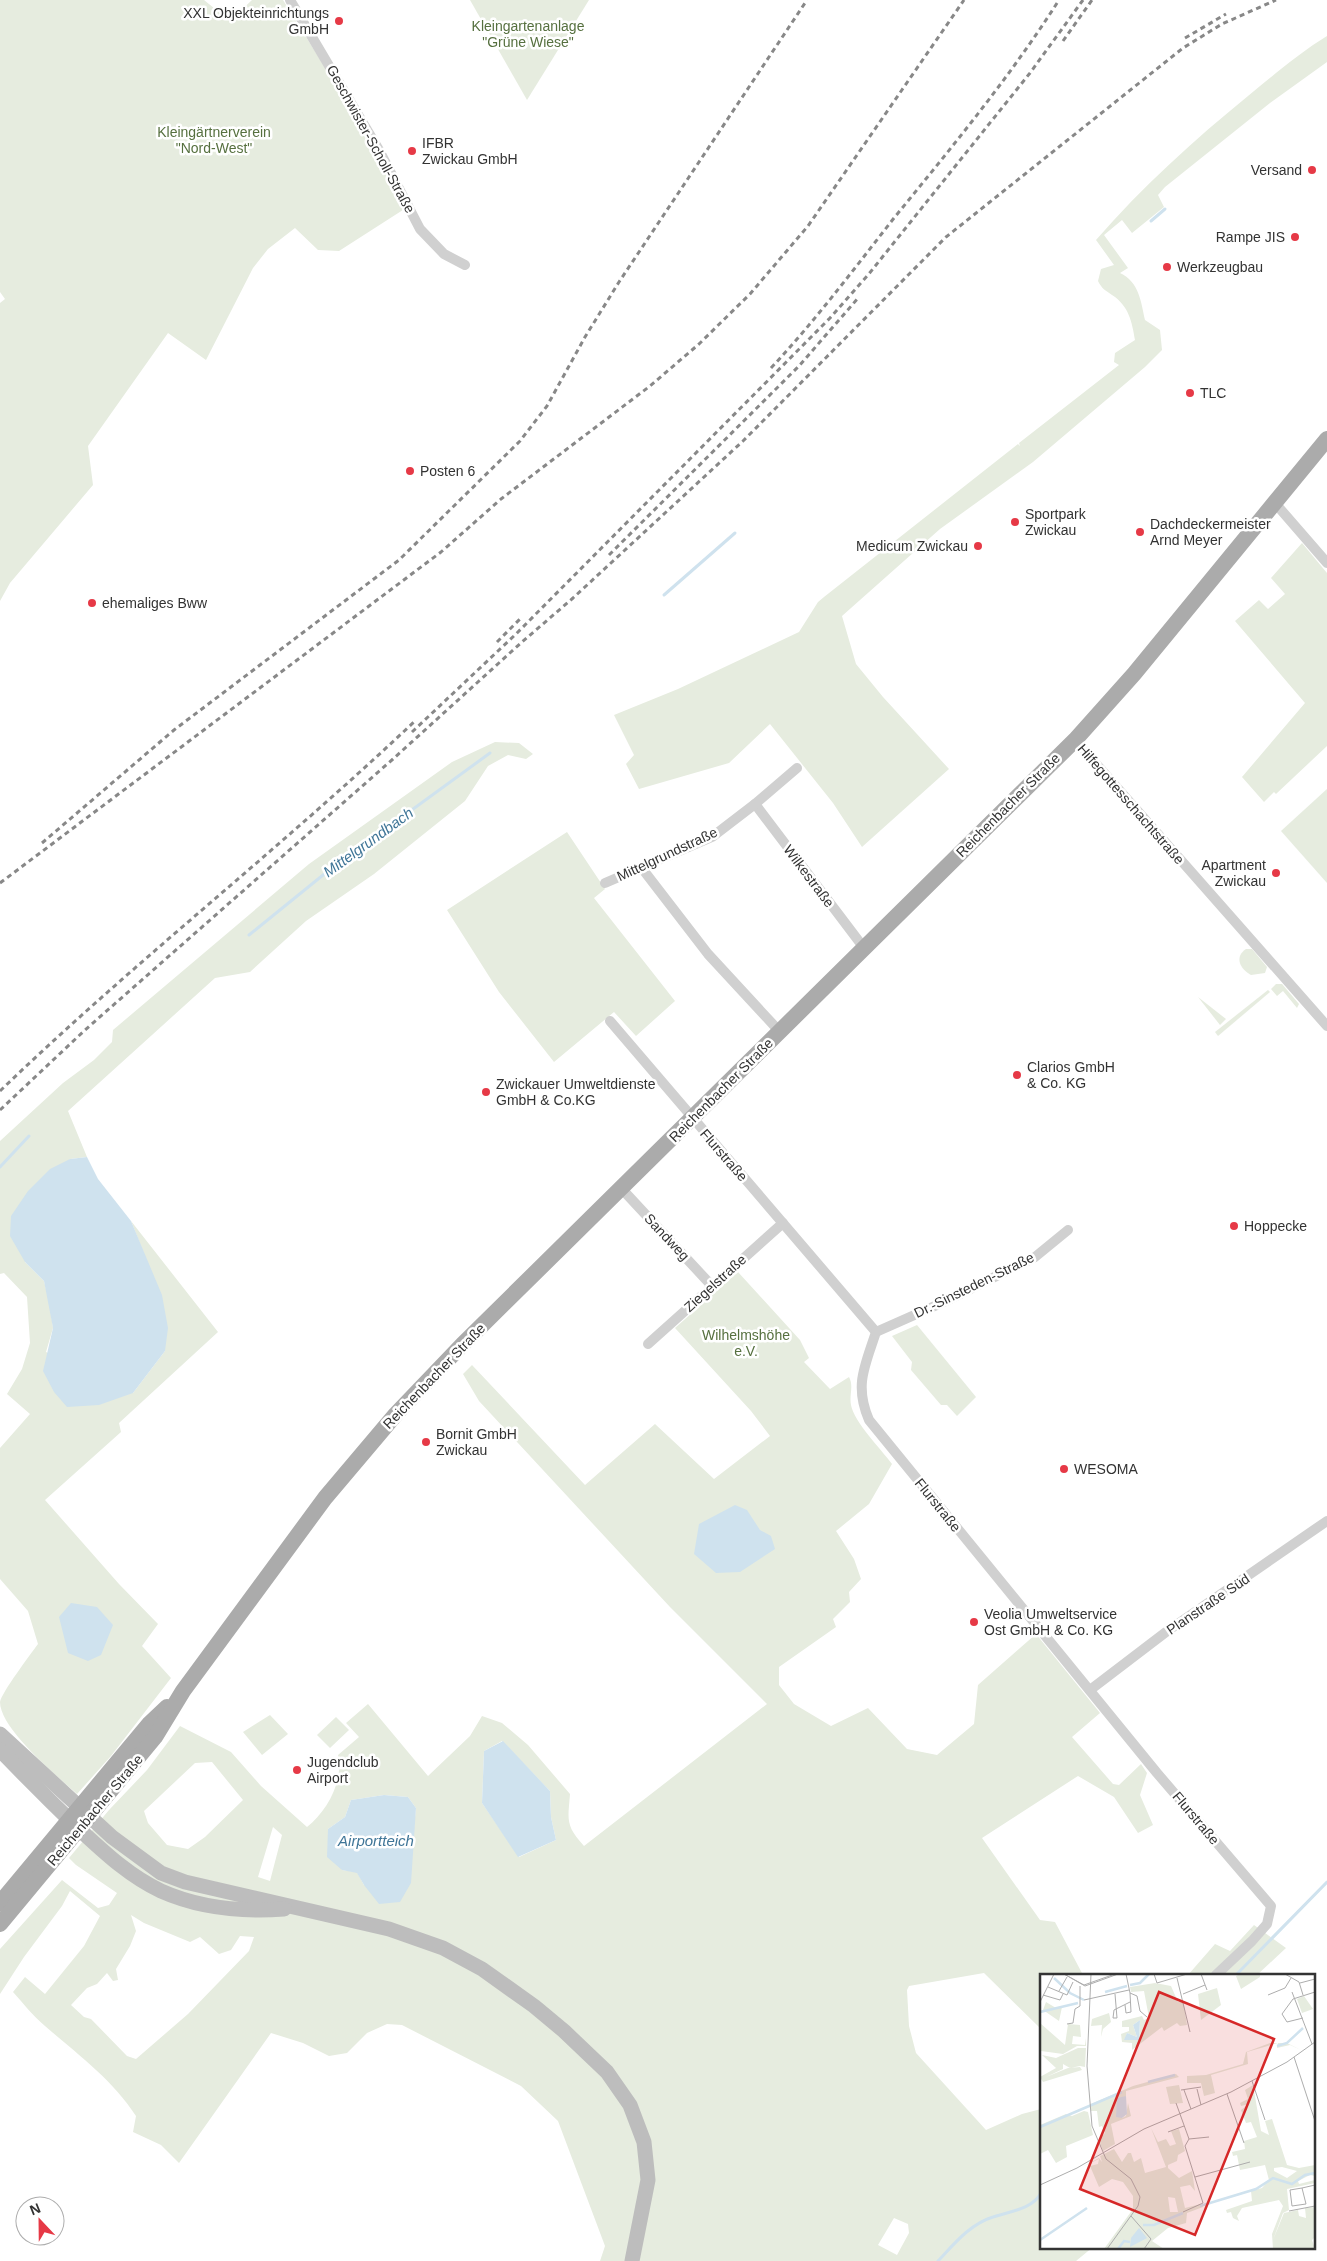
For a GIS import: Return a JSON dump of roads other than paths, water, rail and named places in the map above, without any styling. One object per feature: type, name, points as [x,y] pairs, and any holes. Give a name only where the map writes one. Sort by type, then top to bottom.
[{"type":"main road","name":"Reichenbacher Straße","points":[[0,1903],[155,1737],[183,1691],[255,1596],[306,1522],[368,1446],[437,1371],[1075,740],[1129,680],[1327,439]]},
{"type":"main road","points":[[0,1734],[126,1870],[160,1891],[212,1906],[255,1912],[295,1909],[389,1929],[462,1957],[534,2006],[592,2056],[607,2072],[630,2105],[637,2122],[647,2159],[648,2180],[646,2200],[632,2261]]},
{"type":"main road","points":[[0,1750],[79,1819]]},
{"type":"main road","name":"Reichenbacher Straße","points":[[0,1924],[79,1819]]},
{"type":"street","name":"Geschwister-Scholl-Straße","points":[[290,0],[379,150],[420,229],[444,254],[465,265]]},
{"type":"street","points":[[1275,503],[1327,564]]},
{"type":"street","name":"Hilfegottesschachtstraße","points":[[1075,740],[1327,1026]]},
{"type":"street","name":"Mittelgrundstraße","points":[[605,883],[712,836],[755,804],[797,768]]},
{"type":"street","name":"Wilkestraße","points":[[755,804],[864,948]]},
{"type":"street","points":[[642,867],[708,954],[780,1032]]},
{"type":"street","name":"Flurstraße","points":[[610,1021],[876,1332],[860,1386],[862,1404],[869,1420],[1157,1773],[1271,1906],[1267,1924],[1217,1974]]},
{"type":"street","name":"Sandweg","points":[[621,1188],[712,1286]]},
{"type":"street","name":"Ziegelstraße","points":[[648,1344],[783,1224]]},
{"type":"street","name":"Dr.-Sinsteden-Straße","points":[[876,1332],[946,1301],[1035,1257],[1068,1230]]},
{"type":"street","name":"Planstraße Süd","points":[[1090,1690],[1166,1632],[1327,1521]]},
{"type":"water","points":[[87,1157],[98,1179],[131,1221],[162,1295],[168,1328],[165,1351],[133,1393],[99,1405],[67,1407],[54,1392],[43,1371],[53,1328],[44,1281],[25,1262],[10,1236],[11,1216],[28,1191],[50,1169],[70,1159]]},
{"type":"water","points":[[735,1505],[747,1510],[760,1530],[771,1536],[775,1549],[740,1572],[716,1573],[694,1554],[699,1524]]},
{"type":"water","points":[[71,1603],[97,1607],[113,1625],[101,1655],[88,1661],[68,1653],[59,1617]]},
{"type":"water","points":[[503,1741],[550,1791],[551,1817],[556,1840],[518,1857],[482,1803],[484,1751]]},
{"type":"water","name":"Airportteich","points":[[384,1795],[408,1797],[416,1808],[411,1883],[400,1902],[379,1904],[357,1873],[342,1870],[327,1857],[328,1829],[345,1817],[351,1800]]},
{"type":"waterway","name":"Mittelgrundbach","points":[[1151,221],[1165,209]]},
{"type":"waterway","name":"Mittelgrundbach","points":[[664,595],[735,533]]},
{"type":"waterway","name":"Mittelgrundbach","points":[[249,935],[328,871],[490,753]]},
{"type":"waterway","name":"Mittelgrundbach","points":[[0,1167],[29,1136]]},
{"type":"waterway","points":[[1237,1974],[1327,1882]]},
{"type":"waterway","points":[[938,2261],[963,2235],[977,2224],[1026,2206],[1032,2203],[1040,2194]]},
{"type":"railway","points":[[42,843],[174,730],[399,560],[520,441],[547,406],[585,337],[619,282],[807,0]]},
{"type":"railway","points":[[0,883],[441,552],[501,499],[650,386],[699,344],[750,294],[808,226],[964,0]]},
{"type":"railway","points":[[771,368],[819,313],[980,111],[1021,57],[1059,0]]},
{"type":"railway","points":[[412,732],[516,634],[830,318],[868,275],[1030,73],[1083,0]]},
{"type":"railway","points":[[1063,41],[1092,0]]},
{"type":"railway","points":[[0,1110],[85,1030],[573,598],[743,441],[946,237],[1183,48],[1222,24],[1276,0]]},
{"type":"railway","points":[[1185,38],[1226,14]]},
{"type":"railway","points":[[609,555],[799,366],[859,297]]},
{"type":"railway","points":[[497,642],[522,617]]},
{"type":"railway","points":[[0,1091],[51,1043],[313,814],[416,720]]},
{"type":"place","name":"XXL Objekteinrichtungs GmbH","points":[[339,21]]},
{"type":"place","name":"IFBR Zwickau GmbH","points":[[412,151]]},
{"type":"place","name":"Versand","points":[[1312,170]]},
{"type":"place","name":"Rampe JIS","points":[[1295,237]]},
{"type":"place","name":"Werkzeugbau","points":[[1167,267]]},
{"type":"place","name":"TLC","points":[[1190,393]]},
{"type":"place","name":"Posten 6","points":[[410,471]]},
{"type":"place","name":"Sportpark Zwickau","points":[[1015,522]]},
{"type":"place","name":"Dachdeckermeister Arnd Meyer","points":[[1140,532]]},
{"type":"place","name":"Medicum Zwickau","points":[[978,546]]},
{"type":"place","name":"ehemaliges Bww","points":[[92,603]]},
{"type":"place","name":"Apartment Zwickau","points":[[1276,873]]},
{"type":"place","name":"Clarios GmbH & Co. KG","points":[[1017,1075]]},
{"type":"place","name":"Zwickauer Umweltdienste GmbH & Co.KG","points":[[486,1092]]},
{"type":"place","name":"Hoppecke","points":[[1234,1226]]},
{"type":"place","name":"Bornit GmbH Zwickau","points":[[426,1442]]},
{"type":"place","name":"WESOMA","points":[[1064,1469]]},
{"type":"place","name":"Veolia Umweltservice Ost GmbH & Co. KG","points":[[974,1622]]},
{"type":"place","name":"Jugendclub Airport","points":[[297,1770]]},
{"type":"park label","name":"Kleingartenanlage \"Grüne Wiese\"","points":[[528,34]]},
{"type":"park label","name":"Kleingärtnerverein \"Nord-West\"","points":[[214,140]]},
{"type":"park label","name":"Wilhelmshöhe e.V.","points":[[746,1344]]}]
